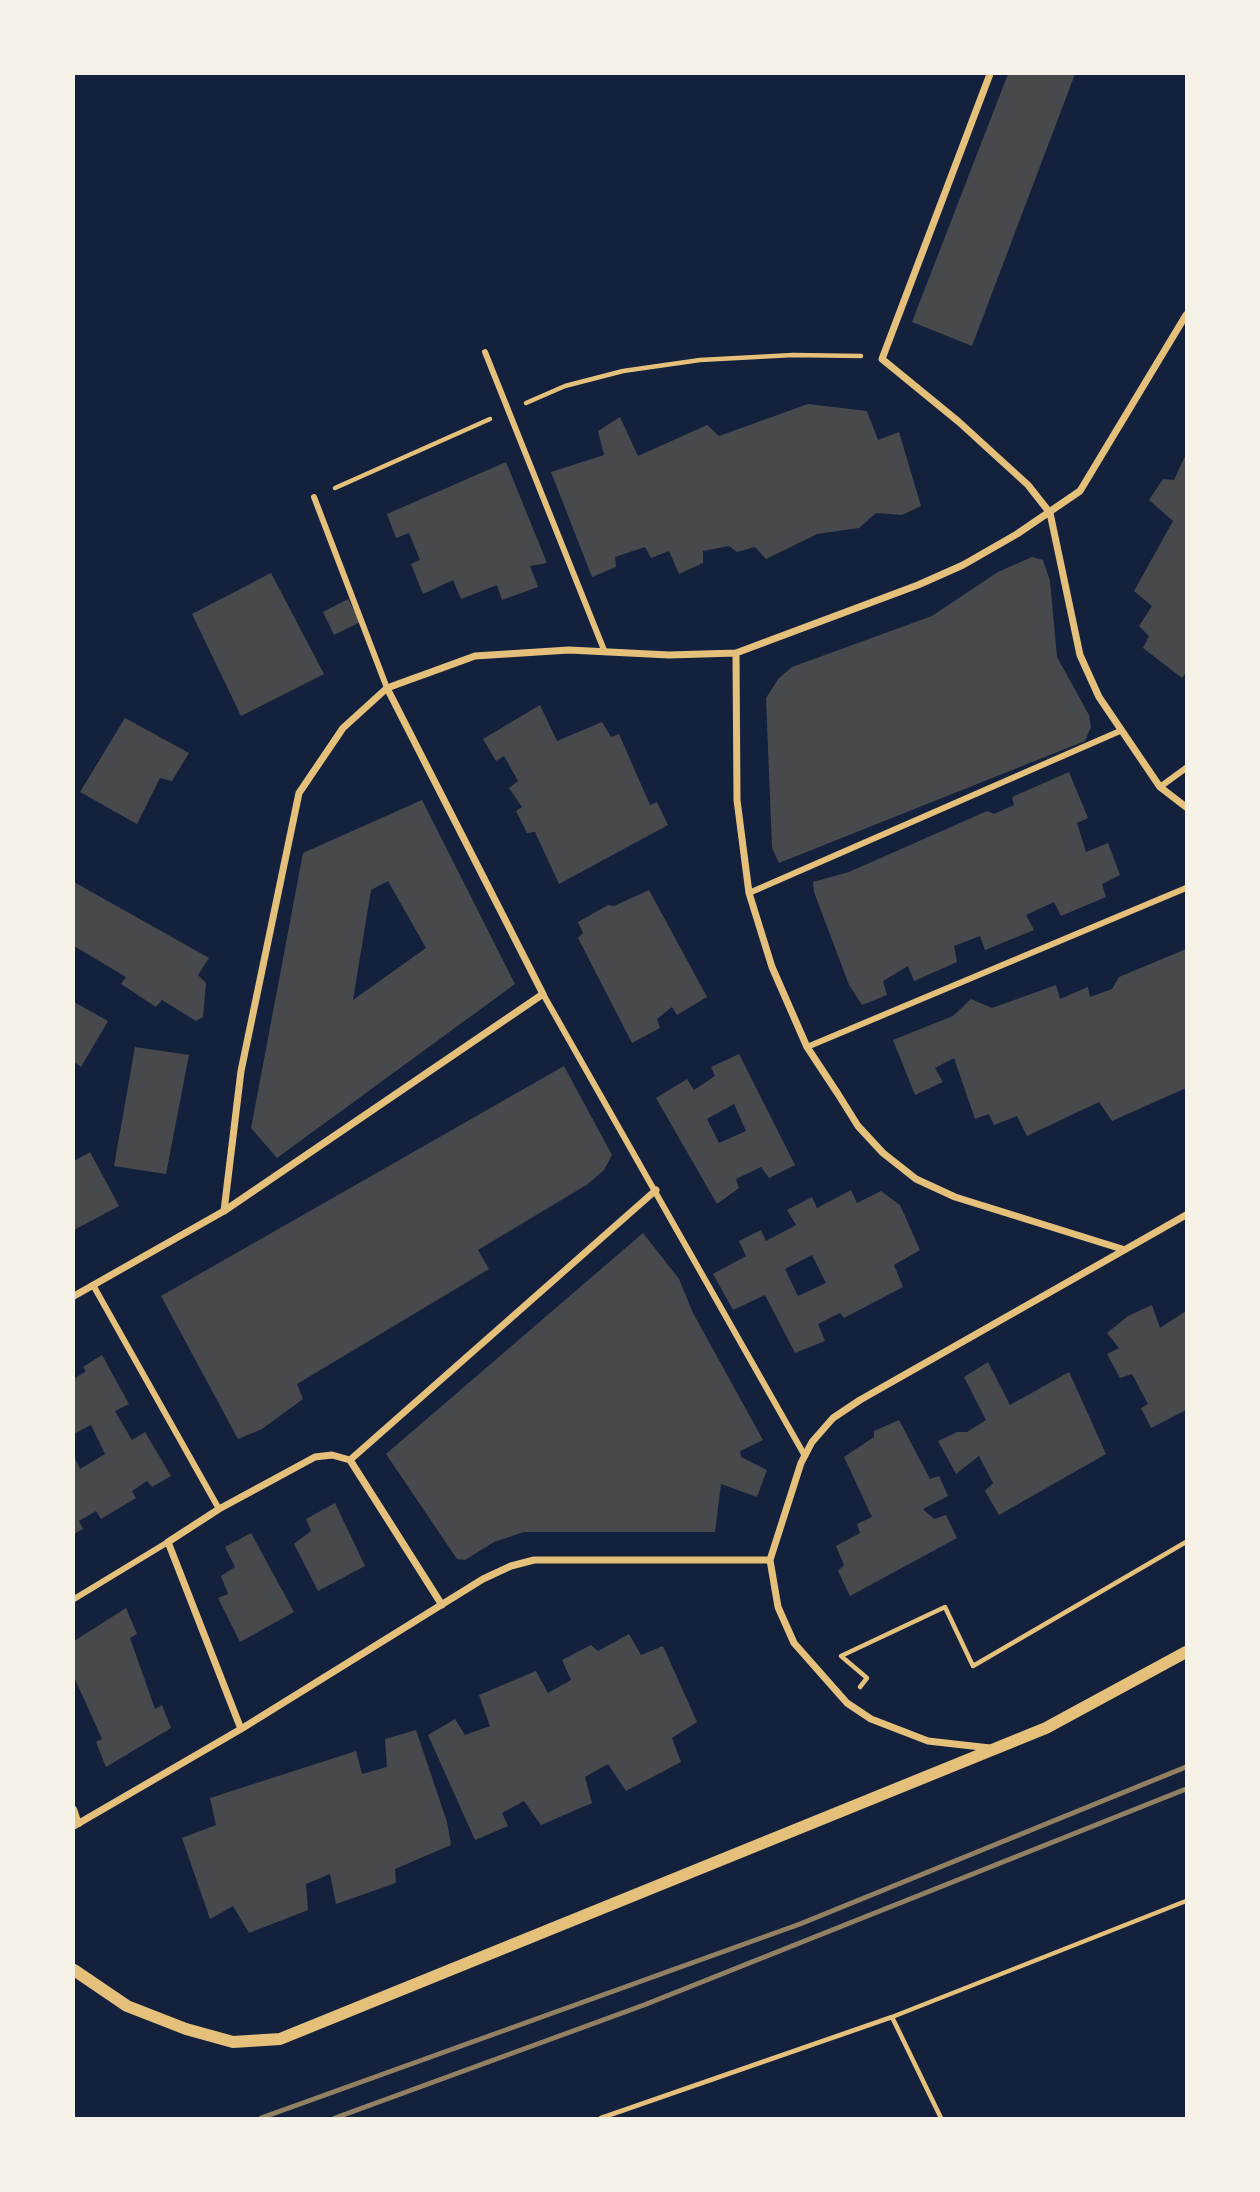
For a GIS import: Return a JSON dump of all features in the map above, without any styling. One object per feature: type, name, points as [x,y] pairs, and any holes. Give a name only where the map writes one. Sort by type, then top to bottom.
[{"type":"street","points":[[990,74],[882,359],[959,422],[1028,485],[1050,513],[1080,655],[1099,697],[1160,788],[1186,807]]},
{"type":"street","points":[[224,1211],[241,1071],[299,793],[343,728],[387,688],[475,656],[604,650],[669,655],[736,653],[919,585],[963,565],[1050,513],[1080,491],[1186,315]]},
{"type":"street","points":[[485,352],[604,650]]},
{"type":"street","points":[[314,497],[387,688],[543,994],[805,1456]]},
{"type":"street","points":[[736,653],[737,800],[749,894],[772,967],[807,1047],[858,1126],[883,1153],[916,1180],[955,1197],[1122,1249]]},
{"type":"street","points":[[749,894],[1120,731]]},
{"type":"street","points":[[1160,788],[1186,768]]},
{"type":"street","points":[[807,1047],[1186,888]]},
{"type":"street","points":[[74,1296],[224,1211],[543,994]]},
{"type":"street","points":[[350,1461],[656,1190]]},
{"type":"street","points":[[991,1749],[928,1741],[871,1718],[848,1703],[794,1643],[778,1607],[770,1560],[779,1524],[812,1442],[842,1412],[1122,1249],[1186,1215]]},
{"type":"street","points":[[93,1285],[219,1509]]},
{"type":"street","points":[[74,1599],[219,1509],[315,1457],[332,1455],[350,1461],[442,1605]]},
{"type":"street","points":[[168,1542],[241,1729]]},
{"type":"street","points":[[74,1809],[76,1825],[241,1729],[483,1579],[534,1559],[770,1560]]},
{"type":"street","points":[[74,1970],[127,2006],[197,2033],[233,2042],[280,2039],[1046,1728],[1186,1652]]},
{"type":"path","points":[[314,497],[565,386],[624,370],[700,360],[846,354],[882,359]]},
{"type":"path","points":[[841,1656],[944,1607],[973,1666],[1186,1542]]},
{"type":"path","points":[[601,2119],[892,2017],[1186,1901]]},
{"type":"path","points":[[892,2017],[942,2119]]},
{"type":"building","points":[[1008,74],[1075,74],[972,346],[912,322]]},
{"type":"building","points":[[808,404],[867,411],[878,440],[899,432],[921,506],[902,515],[876,513],[859,528],[817,534],[766,559],[755,547],[737,552],[729,546],[703,551],[703,563],[679,574],[669,551],[651,558],[645,547],[615,557],[616,567],[592,577],[551,472],[604,455],[598,431],[620,417],[638,456],[707,425],[719,436]]},
{"type":"building","points":[[1186,454],[1186,673],[1182,678],[1143,648],[1149,636],[1139,626],[1152,606],[1134,591],[1173,521],[1149,500],[1163,479],[1174,480]]},
{"type":"building","points":[[506,462],[547,563],[530,566],[538,587],[502,600],[497,585],[461,599],[453,580],[423,594],[411,564],[420,560],[409,533],[396,538],[387,514]]},
{"type":"building","points":[[1032,557],[1043,560],[1050,581],[1057,657],[1089,715],[1091,727],[1085,741],[779,863],[772,848],[766,698],[779,678],[792,667],[932,616],[998,572]]},
{"type":"building","points":[[271,573],[324,674],[241,716],[192,614]]},
{"type":"building","points":[[348,599],[360,622],[334,635],[323,612]]},
{"type":"building","points":[[540,705],[557,741],[602,722],[611,737],[619,734],[650,805],[657,802],[668,825],[559,884],[535,832],[527,833],[516,811],[522,807],[509,788],[518,781],[504,756],[496,761],[483,739]]},
{"type":"building","points":[[125,718],[189,753],[172,781],[160,778],[137,824],[80,792]]},
{"type":"building","points":[[1069,772],[1088,818],[1077,823],[1086,852],[1108,843],[1120,875],[1102,884],[1106,897],[1061,916],[1054,902],[1026,915],[1034,930],[985,950],[980,936],[954,946],[957,962],[914,981],[908,966],[883,981],[887,995],[862,1005],[849,985],[814,892],[813,882],[849,872],[987,811],[994,814],[1014,805],[1012,797]]},
{"type":"building","points":[[422,800],[515,984],[277,1158],[251,1128],[303,853]],"holes":[[[388,881],[426,948],[353,1000],[371,890]]]},
{"type":"building","points":[[74,882],[209,958],[198,975],[206,983],[203,1017],[196,1021],[162,1000],[156,1007],[121,984],[126,977],[74,946]]},
{"type":"building","points":[[649,890],[707,997],[677,1015],[672,1007],[657,1019],[660,1028],[632,1043],[578,938],[583,933],[578,922],[608,905],[614,906]]},
{"type":"building","points":[[1186,949],[1186,1088],[1112,1121],[1099,1102],[1027,1136],[1017,1116],[994,1125],[989,1114],[975,1119],[954,1058],[935,1068],[943,1082],[915,1095],[893,1040],[953,1016],[971,999],[992,1008],[1056,985],[1060,999],[1088,987],[1090,997],[1112,989],[1119,977]]},
{"type":"building","points":[[74,1002],[108,1021],[81,1067],[74,1062]]},
{"type":"building","points":[[135,1047],[189,1055],[166,1174],[114,1166]]},
{"type":"building","points":[[739,1054],[795,1165],[769,1178],[761,1167],[736,1179],[739,1188],[717,1204],[656,1098],[687,1079],[694,1090],[715,1076],[711,1067]],"holes":[[[734,1104],[746,1131],[719,1143],[707,1119]]]},
{"type":"building","points":[[564,1066],[612,1155],[604,1170],[588,1184],[478,1250],[489,1269],[297,1384],[303,1399],[262,1429],[238,1439],[161,1296]]},
{"type":"building","points":[[90,1152],[119,1206],[74,1230],[74,1161]]},
{"type":"building","points":[[851,1190],[857,1203],[881,1191],[900,1205],[920,1250],[894,1265],[903,1287],[844,1318],[840,1313],[818,1324],[825,1341],[795,1353],[765,1295],[733,1310],[713,1274],[746,1256],[739,1241],[761,1230],[766,1241],[796,1225],[787,1210],[812,1197],[817,1208]],"holes":[[[812,1255],[826,1283],[798,1296],[785,1269]]]},
{"type":"building","points":[[643,1233],[679,1279],[693,1313],[763,1440],[740,1451],[741,1457],[767,1470],[757,1497],[721,1484],[715,1532],[524,1532],[494,1542],[465,1560],[457,1559],[386,1454]]},
{"type":"building","points":[[1152,1305],[1160,1328],[1186,1311],[1186,1410],[1151,1428],[1141,1408],[1148,1404],[1132,1374],[1120,1378],[1107,1354],[1119,1348],[1107,1333],[1128,1316]]},
{"type":"building","points":[[102,1355],[129,1404],[115,1411],[132,1440],[145,1432],[171,1476],[152,1487],[147,1481],[132,1491],[136,1498],[101,1519],[96,1511],[79,1521],[83,1529],[74,1534],[74,1456],[80,1469],[105,1454],[91,1425],[74,1434],[74,1379],[86,1371],[83,1367]]},
{"type":"building","points":[[988,1362],[1010,1405],[1069,1372],[1106,1454],[999,1515],[985,1491],[993,1483],[979,1456],[956,1474],[938,1441],[957,1432],[967,1432],[986,1420],[964,1377]]},
{"type":"building","points":[[899,1420],[930,1479],[939,1476],[948,1496],[923,1509],[934,1519],[946,1515],[957,1538],[850,1596],[838,1571],[844,1565],[836,1546],[860,1533],[857,1524],[872,1517],[844,1457],[874,1437],[874,1431]]},
{"type":"building","points":[[335,1503],[365,1566],[318,1591],[294,1544],[311,1531],[306,1519]]},
{"type":"building","points":[[251,1533],[294,1612],[240,1642],[218,1598],[228,1594],[221,1576],[235,1567],[225,1547]]},
{"type":"building","points":[[126,1608],[137,1634],[130,1638],[155,1709],[162,1705],[171,1728],[106,1767],[96,1742],[102,1739],[74,1677],[74,1641]]},
{"type":"building","points":[[629,1634],[641,1655],[663,1646],[697,1722],[672,1738],[681,1762],[626,1791],[608,1764],[585,1777],[592,1803],[541,1825],[524,1801],[502,1813],[508,1826],[475,1840],[428,1735],[455,1719],[465,1735],[490,1726],[479,1695],[536,1671],[548,1693],[571,1680],[562,1660],[591,1645],[598,1651]]},
{"type":"building","points":[[416,1730],[447,1822],[451,1845],[395,1869],[396,1883],[336,1904],[330,1874],[306,1884],[308,1910],[249,1933],[233,1906],[210,1919],[182,1838],[216,1825],[210,1798],[356,1751],[362,1774],[387,1767],[385,1739]]},
{"type":"railway","points":[[261,2118],[800,1924],[1186,1767]]},
{"type":"railway","points":[[335,2118],[644,2005],[1186,1789]]}]
